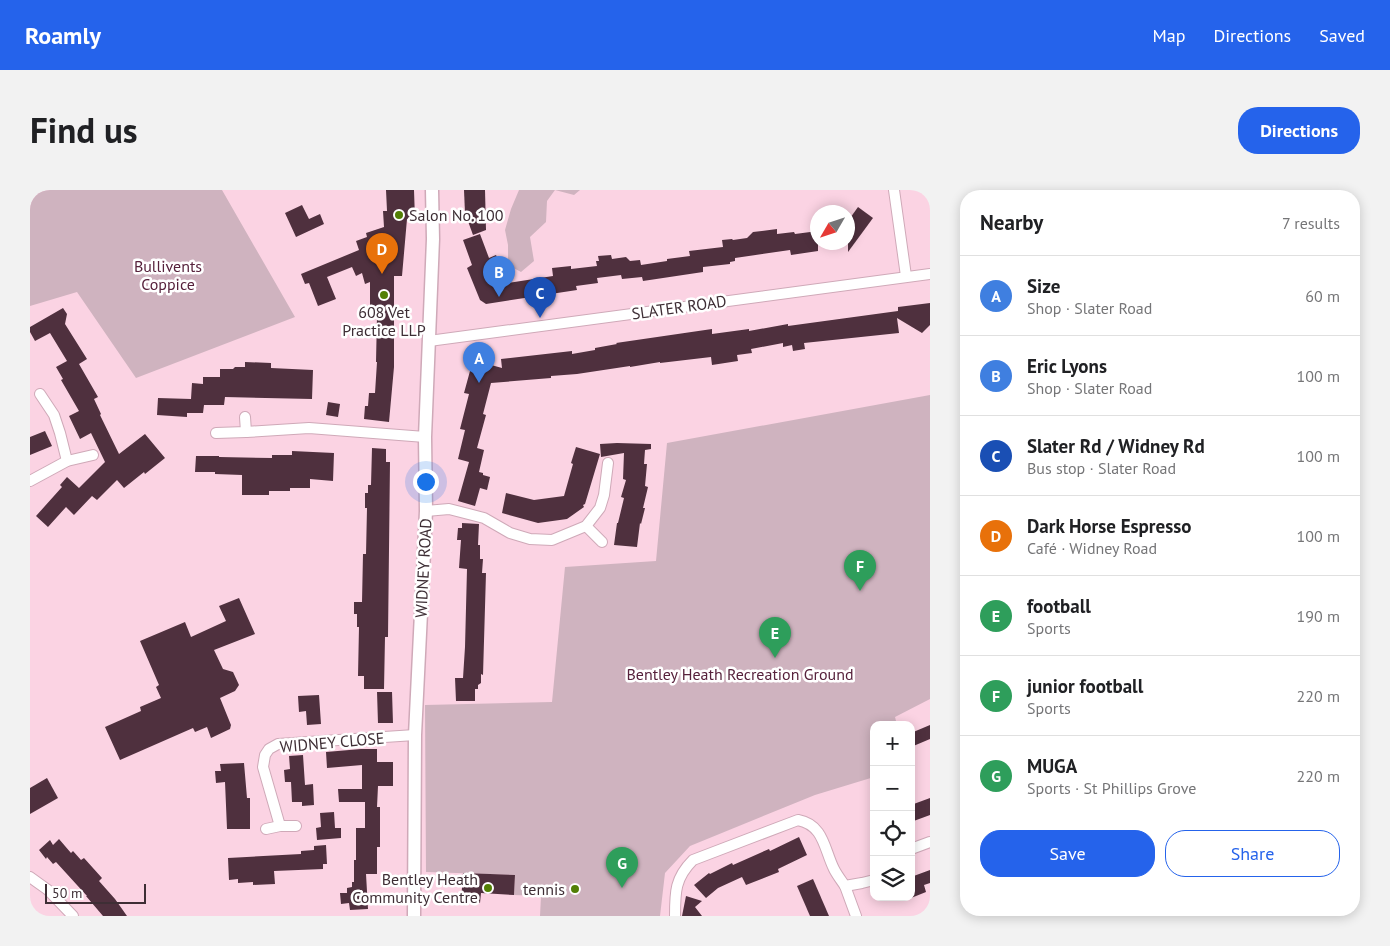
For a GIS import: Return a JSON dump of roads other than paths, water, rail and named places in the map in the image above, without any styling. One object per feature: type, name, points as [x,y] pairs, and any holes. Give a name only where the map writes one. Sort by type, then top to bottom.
[{"type":"street","name":"WIDNEY ROAD","points":[[414,916],[415,735],[426,511],[425,438],[433,239],[432,190]]},
{"type":"street","points":[[894,190],[906,276]]},
{"type":"street","name":"SLATER ROAD","points":[[429,341],[930,274]]},
{"type":"street","points":[[40,394],[54,415],[67,461]]},
{"type":"street","points":[[245,417],[246,432]]},
{"type":"street","points":[[216,433],[309,428],[425,438]]},
{"type":"street","points":[[30,480],[67,461],[93,455]]},
{"type":"street","points":[[426,511],[449,509],[484,518],[510,533],[530,539],[552,540],[586,526],[600,508],[604,495],[608,463]]},
{"type":"street","points":[[586,526],[602,542]]},
{"type":"street","name":"WIDNEY CLOSE","points":[[280,826],[263,767],[269,749],[278,744],[415,735]]},
{"type":"street","points":[[675,916],[675,892],[683,870],[693,860],[798,820],[807,822],[815,827],[834,869],[845,886],[856,916]]},
{"type":"street","points":[[266,830],[280,826],[296,826]]},
{"type":"street","points":[[915,848],[930,842]]},
{"type":"street","points":[[30,877],[48,890],[73,916]]},
{"type":"street","points":[[845,886],[870,881]]},
{"type":"place","name":"Salon No. 100","points":[[399,215]]},
{"type":"place","name":"Dark Horse Espresso","points":[[382,274]]},
{"type":"place","name":"608 Vet Practice LLP","points":[[384,295]]},
{"type":"place","name":"Eric Lyons","points":[[499,297]]},
{"type":"place","name":"Slater Rd / Widney Rd","points":[[540,318]]},
{"type":"place","name":"Size","points":[[479,383]]},
{"type":"place","name":"junior football","points":[[860,591]]},
{"type":"place","name":"football","points":[[775,658]]},
{"type":"place","name":"Bentley Heath Community Centre","points":[[488,888]]},
{"type":"place","name":"MUGA","points":[[622,888]]},
{"type":"place","name":"tennis","points":[[575,889]]},
{"type":"park label","name":"Bullivents Coppice","points":[[168,275]]},
{"type":"park label","name":"Bentley Heath Recreation Ground","points":[[740,674]]}]
